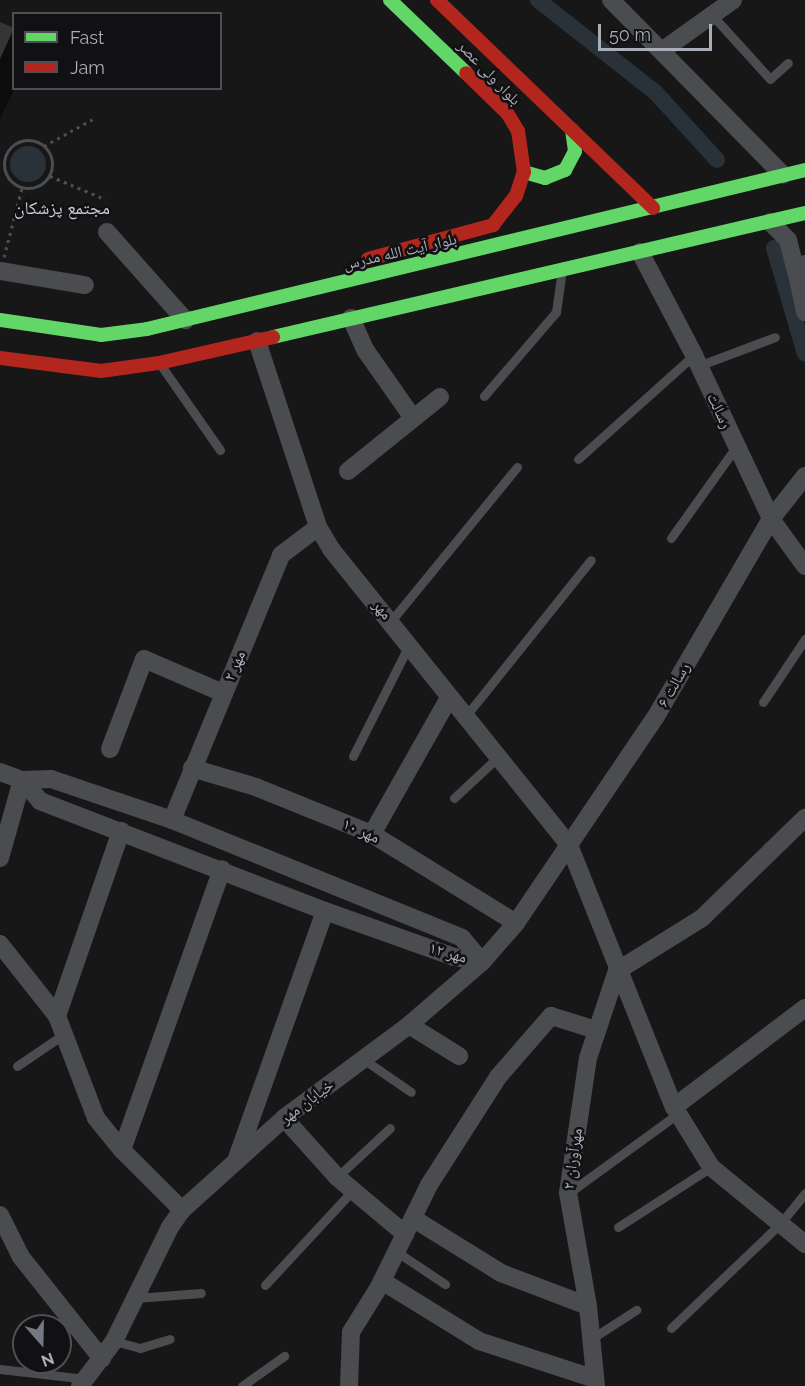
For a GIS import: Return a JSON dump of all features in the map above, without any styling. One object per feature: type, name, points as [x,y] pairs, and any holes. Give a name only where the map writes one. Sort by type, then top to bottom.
[{"type":"main road","name":"بلوار ولی عصر","points":[[300,293],[354,263],[474,233],[493,225],[516,196],[524,172],[518,131],[507,113],[390,0]]},
{"type":"main road","name":"بلوار ولی عصر","points":[[437,0],[653,208]]},
{"type":"main road","points":[[524,172],[545,178],[565,170],[575,152],[572,130]]},
{"type":"main road","name":"بلوار آیت الله مدرس","points":[[0,320],[101,335],[185,320],[300,293],[471,263],[653,208],[805,170]]},
{"type":"main road","points":[[0,358],[101,371],[159,363],[805,213]]},
{"type":"main road","points":[[471,263],[478,290]]},
{"type":"street","points":[[611,0],[663,50],[783,175]]},
{"type":"street","points":[[663,50],[733,0]]},
{"type":"street","points":[[770,222],[788,240],[805,312]]},
{"type":"street","points":[[107,232],[185,320]]},
{"type":"street","name":"رسالت","points":[[640,252],[696,360],[735,447],[771,519],[805,566]]},
{"type":"street","points":[[799,283],[805,264]]},
{"type":"street","points":[[1,266],[85,285]]},
{"type":"street","points":[[351,318],[366,351],[413,418]]},
{"type":"street","name":"مهر","points":[[257,341],[318,527],[331,549],[569,845],[617,971],[677,1110],[711,1167]]},
{"type":"street","points":[[348,471],[440,398]]},
{"type":"street","name":"رسالت ۶","points":[[569,845],[655,718],[771,519],[805,476]]},
{"type":"street","name":"مهر ۲","points":[[172,820],[281,555],[318,527]]},
{"type":"street","points":[[110,749],[144,659],[223,693]]},
{"type":"street","points":[[372,834],[449,698]]},
{"type":"street","name":"مهر ۱۰","points":[[192,768],[256,787],[372,834],[516,923]]},
{"type":"street","points":[[0,772],[22,780],[0,858]]},
{"type":"street","name":"مهر ۱۲","points":[[22,780],[51,779],[203,832],[462,938],[482,962]]},
{"type":"street","name":"مهر ۱۲","points":[[22,780],[40,801],[222,869],[325,911],[454,957],[482,962]]},
{"type":"street","points":[[617,971],[702,918],[805,818]]},
{"type":"street","points":[[57,1016],[121,831]]},
{"type":"street","points":[[192,859],[203,832]]},
{"type":"street","name":"خیابان مهر","points":[[83,1384],[114,1341],[170,1227],[182,1210],[285,1118],[409,1025],[482,962],[516,923],[569,845]]},
{"type":"street","points":[[122,1150],[222,869]]},
{"type":"street","points":[[236,1160],[325,911]]},
{"type":"street","points":[[4,954],[57,1016],[96,1118],[122,1150],[182,1210]]},
{"type":"street","name":"مهرآوران ۲","points":[[595,1382],[588,1306],[568,1193],[588,1058],[617,971]]},
{"type":"street","points":[[677,1110],[805,1008]]},
{"type":"street","points":[[349,1386],[351,1332],[382,1281],[429,1185],[498,1077],[551,1016],[596,1030]]},
{"type":"street","points":[[409,1025],[459,1056]]},
{"type":"street","points":[[285,1118],[352,1191],[410,1226],[501,1273],[588,1306]]},
{"type":"street","points":[[711,1167],[805,1244]]},
{"type":"street","points":[[0,1215],[21,1257],[102,1359]]},
{"type":"street","points":[[382,1281],[479,1341],[595,1382]]},
{"type":"lane","points":[[712,15],[770,79],[788,63]]},
{"type":"lane","points":[[484,396],[556,312],[562,270]]},
{"type":"lane","points":[[578,459],[696,360],[775,337]]},
{"type":"lane","points":[[159,363],[220,450]]},
{"type":"lane","points":[[671,538],[735,447]]},
{"type":"lane","points":[[391,621],[517,467]]},
{"type":"lane","points":[[465,717],[591,560]]},
{"type":"lane","points":[[762,702],[805,639]]},
{"type":"lane","points":[[352,756],[409,645]]},
{"type":"lane","points":[[454,798],[498,757]]},
{"type":"lane","points":[[17,1066],[64,1034]]},
{"type":"lane","points":[[363,1059],[411,1092]]},
{"type":"lane","points":[[568,1193],[677,1110]]},
{"type":"lane","points":[[337,1176],[390,1128]]},
{"type":"lane","points":[[618,1227],[711,1167]]},
{"type":"lane","points":[[264,1285],[352,1191]]},
{"type":"lane","points":[[671,1328],[780,1224],[805,1193]]},
{"type":"lane","points":[[397,1252],[445,1284]]},
{"type":"lane","points":[[136,1298],[201,1293]]},
{"type":"lane","points":[[591,1339],[636,1310]]},
{"type":"lane","points":[[114,1341],[140,1348],[170,1339]]},
{"type":"lane","points":[[242,1386],[284,1356]]},
{"type":"lane","points":[[0,1369],[83,1384]]},
{"type":"path","points":[[44,146],[52,160],[50,176],[38,187],[22,188],[4,173],[8,150],[21,141],[44,146],[95,118]]},
{"type":"path","points":[[50,176],[105,200]]},
{"type":"path","points":[[1,266],[22,188]]},
{"type":"shaded area","points":[[28,146],[41,151],[46,164],[41,177],[28,182],[15,177],[10,164],[15,151]]},
{"type":"building","points":[[0,22],[12,27],[12,32],[0,59]]},
{"type":"waterway","points":[[538,0],[655,92],[717,160]]},
{"type":"waterway","points":[[774,248],[805,354]]},
{"type":"traffic: fast","points":[[390,0],[466,73]]},
{"type":"traffic: fast","points":[[524,172],[545,178],[565,170],[575,151],[572,130]]},
{"type":"traffic: fast","points":[[0,320],[101,335],[147,329],[805,170]]},
{"type":"traffic: fast","points":[[273,337],[805,213]]},
{"type":"traffic: jam","points":[[437,0],[653,208]]},
{"type":"traffic: jam","points":[[368,259],[493,225],[516,196],[524,172],[518,131],[507,113],[466,73]]},
{"type":"traffic: jam","points":[[0,358],[101,371],[159,363],[273,337]]},
{"type":"district","name":"مجتمع پزشکان","points":[[62,208]]}]
